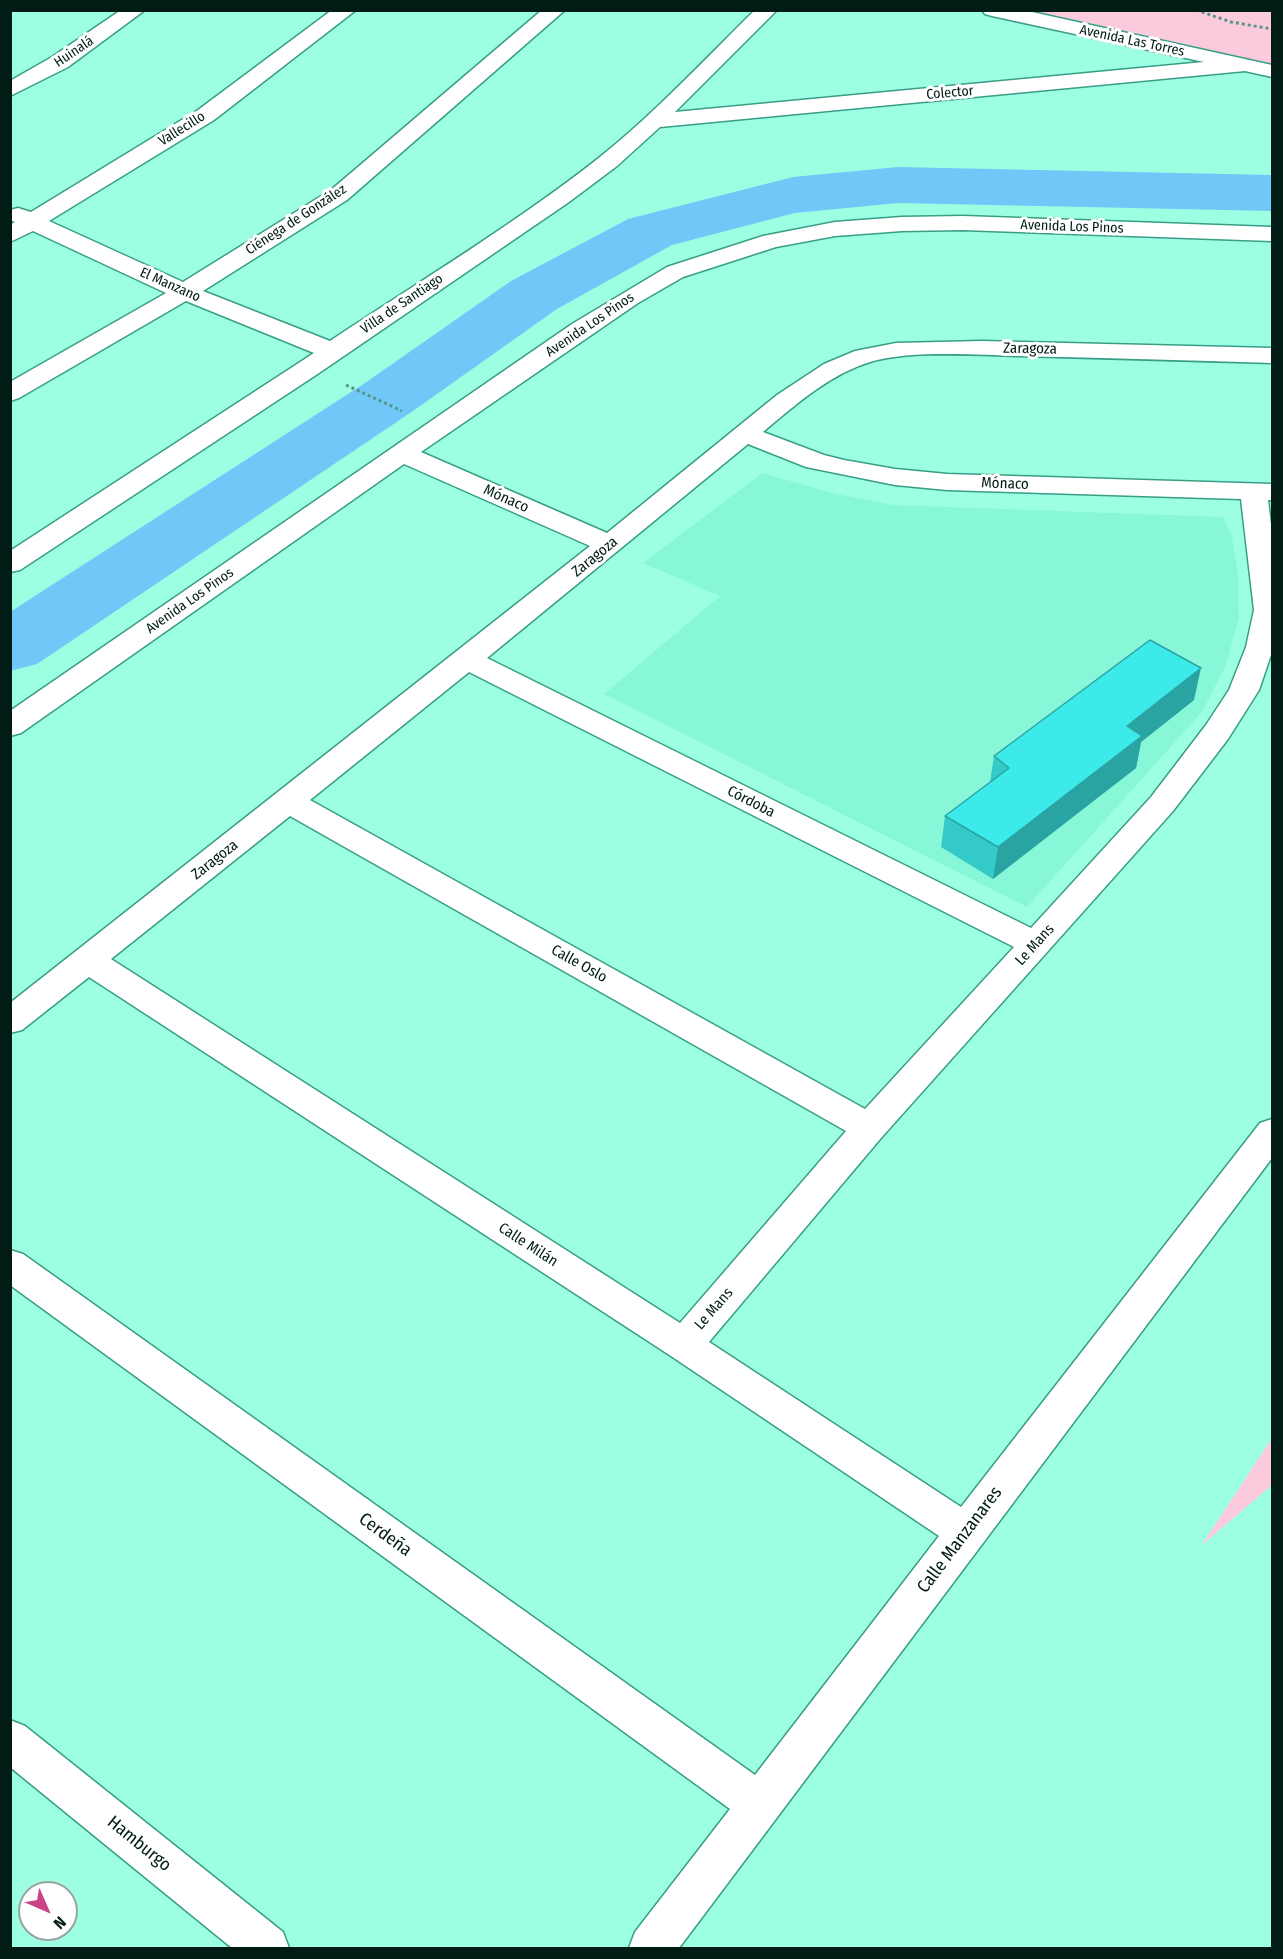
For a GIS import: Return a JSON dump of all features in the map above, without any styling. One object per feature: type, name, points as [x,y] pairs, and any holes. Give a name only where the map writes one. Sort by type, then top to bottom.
[{"type":"street","name":"Huinalá","points":[[10,90],[60,62],[135,10]]},
{"type":"street","name":"Vallecillo","points":[[10,235],[206,115],[346,10]]},
{"type":"street","name":"Ciénega de González","points":[[10,393],[184,292],[339,195],[555,10]]},
{"type":"street","name":"Villa de Santiago","points":[[10,564],[310,368],[561,197],[609,161],[654,121],[768,10]]},
{"type":"street","name":"Avenida Las Torres","points":[[992,10],[1272,71]]},
{"type":"street","name":"Colector","points":[[654,121],[1245,65]]},
{"type":"street","name":"El Manzano","points":[[10,212],[184,292],[332,351]]},
{"type":"street","name":"Avenida Los Pinos","points":[[10,726],[629,298],[675,272],[771,241],[835,229],[902,224],[975,223],[1272,234]]},
{"type":"street","name":"Zaragoza","points":[[10,1021],[610,545],[745,434],[804,388],[854,359],[888,352],[982,348],[1272,355]]},
{"type":"street","name":"Mónaco","points":[[745,434],[815,461],[896,477],[947,482],[1263,492]]},
{"type":"street","name":"Mónaco","points":[[402,454],[610,545]]},
{"type":"street","name":"Le Mans","points":[[684,1345],[869,1128],[1162,804],[1217,732],[1244,690],[1260,647],[1268,610],[1263,492]]},
{"type":"street","name":"Córdoba","points":[[466,659],[1036,944]]},
{"type":"street","name":"Calle Oslo","points":[[288,801],[869,1128]]},
{"type":"street","name":"Calle Milán","points":[[88,960],[684,1345],[966,1532]]},
{"type":"street","name":"Calle Manzanares","points":[[651,1948],[1272,1133]]},
{"type":"street","name":"Cerdeña","points":[[10,1265],[759,1804]]},
{"type":"street","name":"Hamburgo","points":[[10,1740],[267,1948]]},
{"type":"path","points":[[1196,10],[1231,22],[1272,29]]},
{"type":"path","points":[[343,383],[391,406]]},
{"type":"shaded area","points":[[1033,11],[1272,11],[1272,64]]},
{"type":"shaded area","points":[[762,473],[836,494],[894,505],[1223,517],[1232,536],[1238,574],[1239,618],[1226,665],[1202,712],[1027,907],[604,694],[720,596],[643,563]]},
{"type":"shaded area","points":[[1272,1438],[1272,1485],[1201,1546]]},
{"type":"building","points":[[1150,640],[1201,668],[1127,726],[1142,736],[998,847],[945,816],[1009,768],[994,756]]},
{"type":"waterway","points":[[10,647],[389,397],[534,295],[650,232],[793,195],[898,185],[1272,193]]}]
